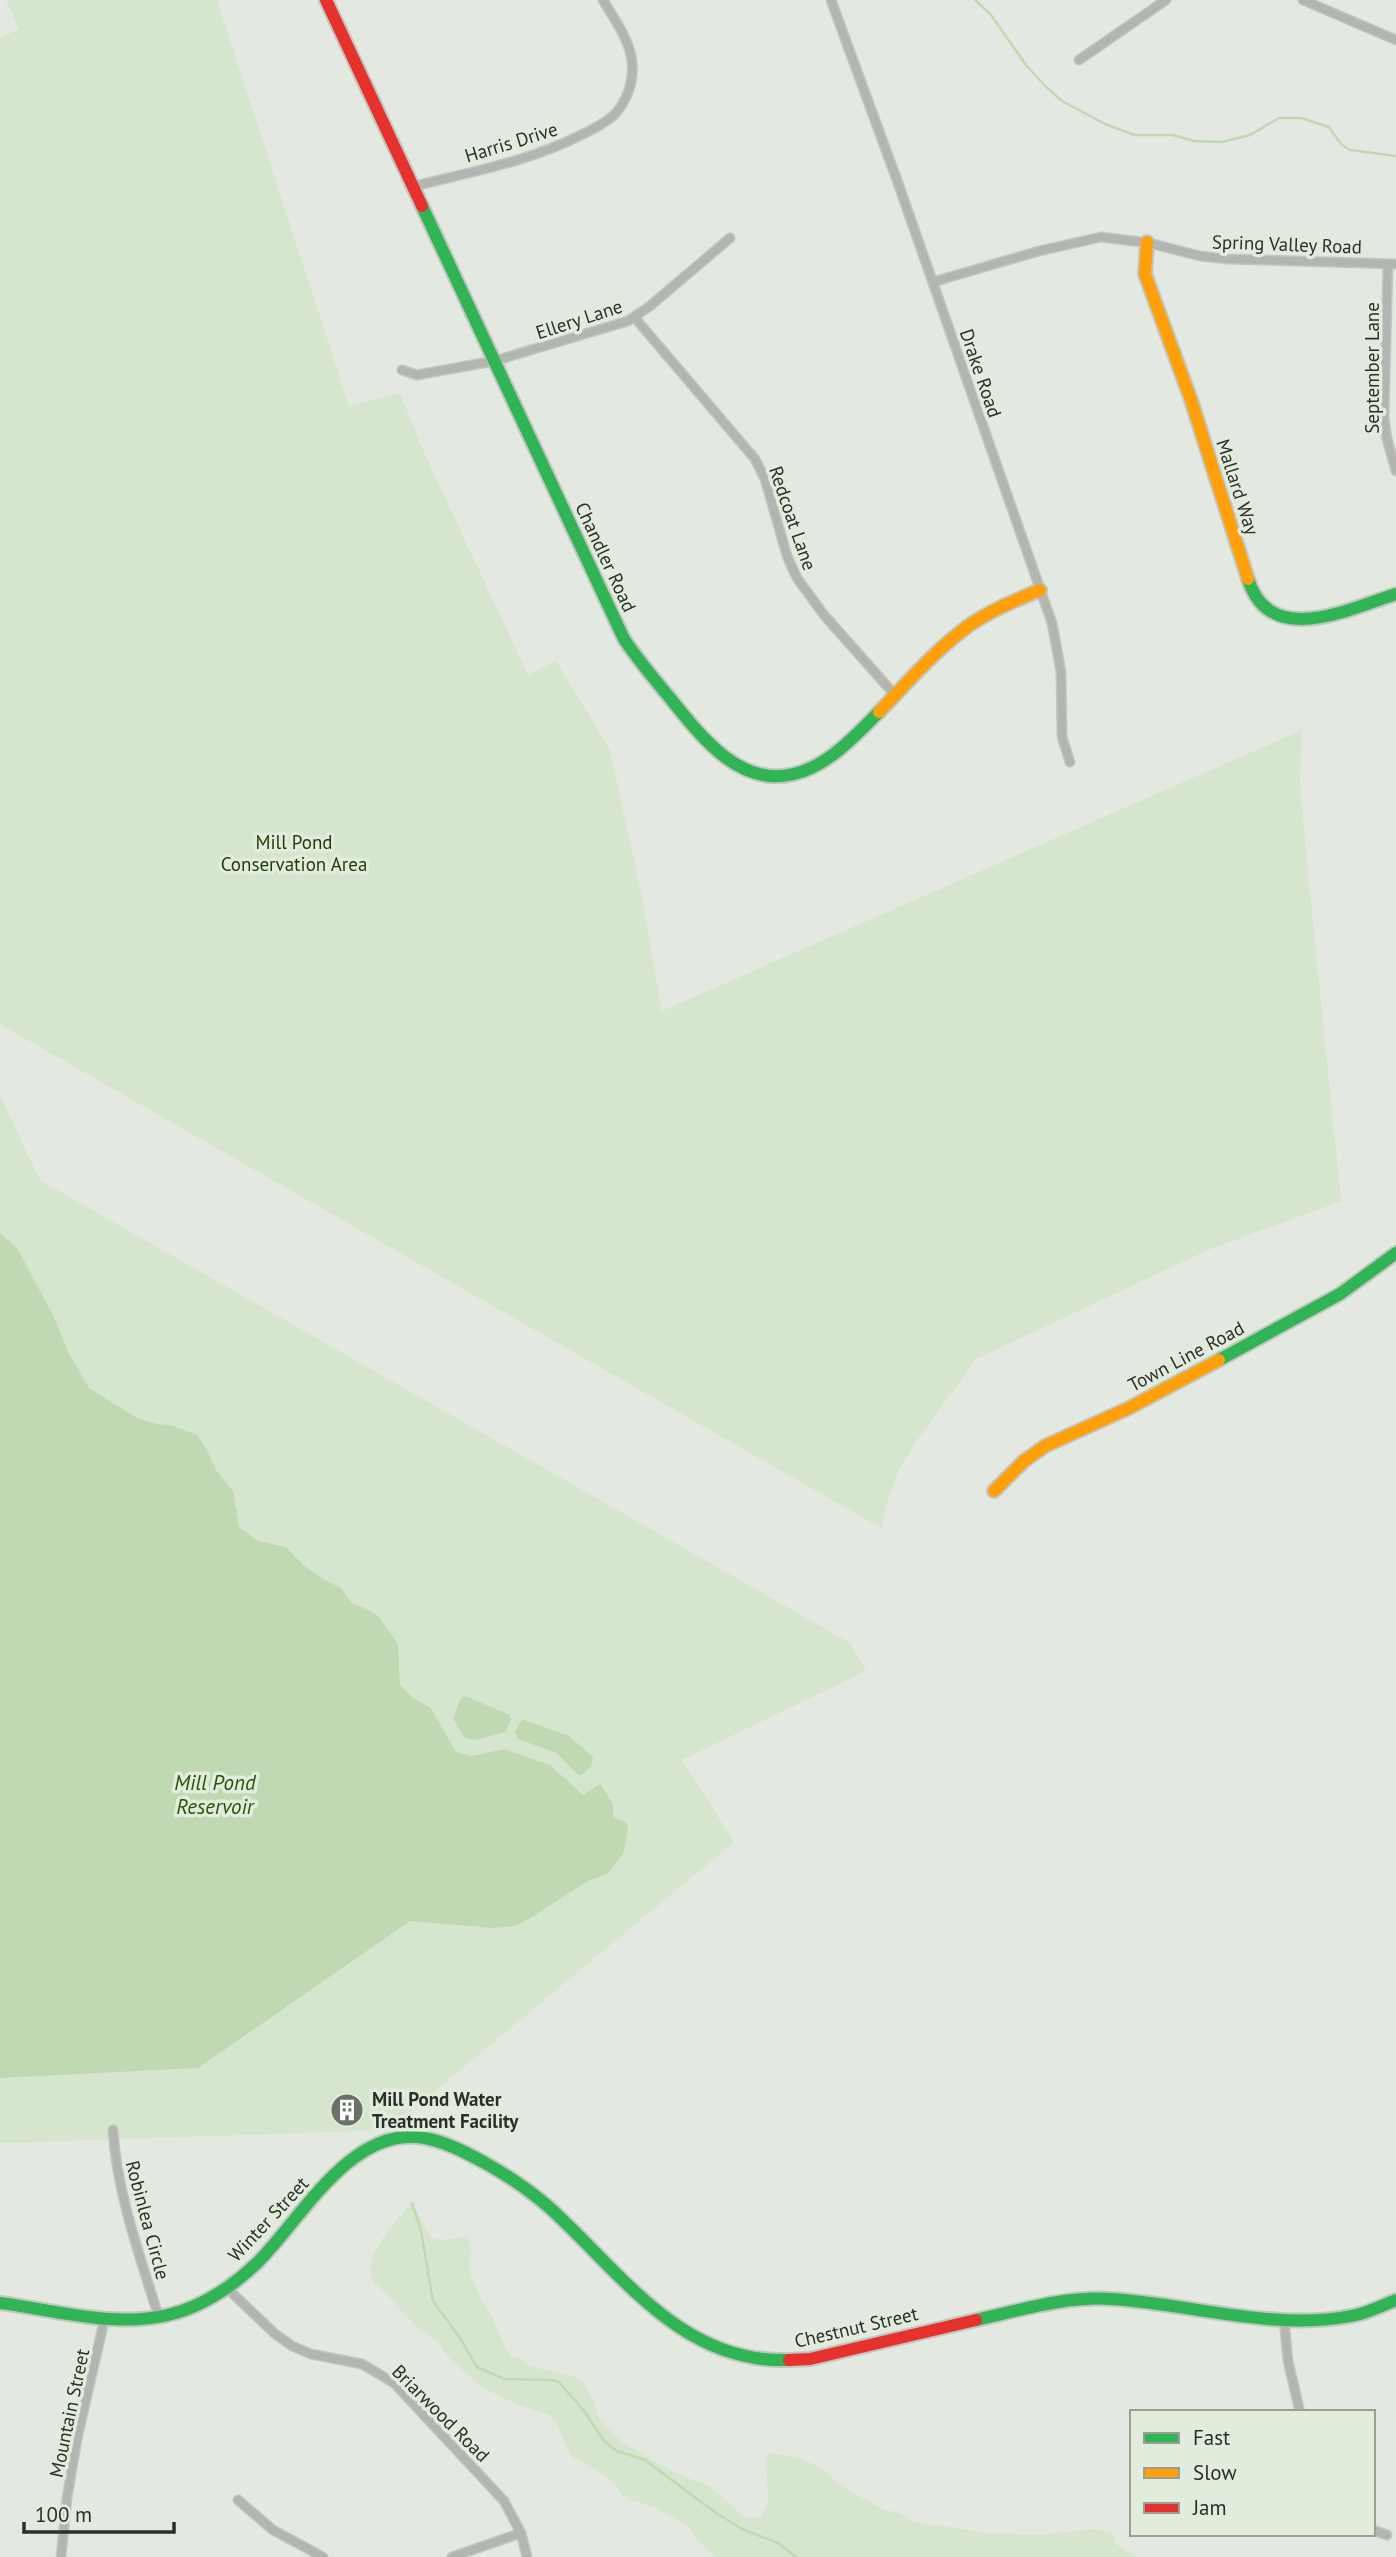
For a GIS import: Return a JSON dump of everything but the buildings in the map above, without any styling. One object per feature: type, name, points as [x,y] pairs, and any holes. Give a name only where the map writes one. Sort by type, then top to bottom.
[{"type":"street","name":"Chandler Road","points":[[326,0],[624,639],[689,720],[721,754],[741,768],[765,775],[782,776],[807,771],[835,754],[960,633],[999,608],[1040,590]]},
{"type":"street","name":"Harris Drive","points":[[412,187],[541,153],[595,128],[613,116],[629,89],[632,58],[626,41],[603,0]]},
{"type":"street","name":"Drake Road","points":[[831,0],[1040,590],[1060,658],[1062,737],[1070,762]]},
{"type":"street","points":[[1079,60],[1166,0]]},
{"type":"street","points":[[1303,0],[1396,40]]},
{"type":"street","name":"Spring Valley Road","points":[[933,282],[1084,240],[1110,237],[1147,242],[1200,256],[1228,259],[1392,264]]},
{"type":"street","name":"Ellery Lane","points":[[402,370],[417,375],[494,361],[611,328],[635,318],[730,238]]},
{"type":"street","name":"Mallard Way","points":[[1147,242],[1146,276],[1191,400],[1254,596],[1272,614],[1296,621],[1312,619],[1396,594]]},
{"type":"street","name":"September Lane","points":[[1392,264],[1384,417],[1396,471]]},
{"type":"street","name":"Redcoat Lane","points":[[635,318],[755,459],[765,479],[787,556],[797,579],[824,615],[895,695]]},
{"type":"street","name":"Town Line Road","points":[[994,1491],[1024,1461],[1045,1446],[1073,1431],[1129,1408],[1206,1368],[1340,1294],[1396,1253]]},
{"type":"street","name":"Robinlea Circle","points":[[113,2130],[115,2157],[125,2202],[159,2318]]},
{"type":"street","name":"Winter Street","points":[[0,2303],[128,2320],[159,2318],[190,2307],[227,2288],[258,2262],[350,2161],[369,2147],[390,2138]]},
{"type":"street","name":"Chestnut Street","points":[[390,2138],[432,2139],[497,2170],[544,2203],[660,2315],[718,2350],[757,2361],[810,2359],[1067,2299],[1112,2299],[1213,2313],[1284,2319],[1338,2319],[1365,2313],[1396,2300]]},
{"type":"street","name":"Briarwood Road","points":[[227,2288],[274,2333],[292,2346],[311,2354],[362,2364],[394,2383],[508,2507],[521,2533],[527,2557]]},
{"type":"street","name":"Mountain Street","points":[[61,2557],[75,2448],[105,2318]]},
{"type":"street","points":[[1284,2319],[1286,2353],[1300,2410]]},
{"type":"street","points":[[238,2500],[273,2530],[323,2557]]},
{"type":"street","points":[[1375,2531],[1387,2535]]},
{"type":"street","points":[[452,2557],[521,2533]]},
{"type":"green space","name":"Mill Pond Conservation Area","points":[[6,0],[217,0],[349,406],[400,393],[425,455],[528,675],[556,661],[610,750],[640,889],[662,1011],[1302,730],[1300,782],[1341,1201],[1208,1250],[976,1359],[900,1467],[889,1495],[881,1528],[0,1024],[0,38],[19,29]]},
{"type":"green space","points":[[0,1096],[40,1180],[850,1643],[866,1671],[682,1760],[734,1842],[388,2130],[0,2143]]},
{"type":"green space","points":[[412,2203],[432,2239],[447,2240],[466,2236],[471,2248],[470,2268],[473,2281],[512,2358],[519,2357],[529,2366],[575,2377],[583,2383],[592,2397],[599,2418],[622,2442],[673,2472],[711,2487],[745,2518],[759,2518],[767,2505],[766,2463],[767,2455],[771,2453],[796,2457],[811,2463],[837,2483],[885,2510],[900,2513],[913,2522],[986,2533],[1038,2535],[1094,2529],[1113,2534],[1116,2544],[1136,2557],[714,2557],[685,2525],[655,2507],[622,2494],[616,2485],[599,2471],[570,2455],[557,2424],[550,2415],[519,2405],[483,2388],[448,2357],[440,2344],[415,2326],[373,2281],[370,2270],[378,2246]]},
{"type":"water","name":"Mill Pond Reservoir","points":[[0,1233],[17,1248],[54,1317],[69,1354],[89,1388],[139,1419],[171,1425],[197,1435],[216,1470],[233,1491],[239,1527],[258,1541],[286,1547],[303,1565],[341,1588],[352,1604],[378,1616],[398,1644],[400,1685],[413,1698],[431,1708],[456,1752],[472,1756],[504,1749],[550,1765],[583,1795],[600,1784],[613,1804],[613,1817],[626,1822],[628,1828],[623,1854],[607,1874],[588,1881],[515,1926],[494,1928],[410,1921],[198,2068],[0,2078]]},
{"type":"water","points":[[465,1696],[510,1715],[511,1720],[505,1732],[475,1740],[465,1738],[453,1719],[461,1698]]},
{"type":"water","points":[[522,1719],[569,1736],[593,1757],[591,1766],[582,1775],[578,1775],[557,1753],[518,1739],[515,1732]]},
{"type":"waterway","points":[[975,0],[991,15],[1026,65],[1062,101],[1105,124],[1134,135],[1173,135],[1194,141],[1222,142],[1250,135],[1279,118],[1301,118],[1329,127],[1341,144],[1350,150],[1396,156]]},
{"type":"waterway","points":[[412,2203],[421,2231],[433,2301],[477,2367],[504,2379],[559,2382],[584,2411],[605,2442],[617,2451],[645,2460],[716,2513],[742,2529],[778,2543],[796,2557]]},
{"type":"traffic: fast","points":[[422,206],[624,639],[694,727],[708,742],[739,766],[774,776],[806,770],[830,757],[879,712]]},
{"type":"traffic: fast","points":[[1248,579],[1259,600],[1274,613],[1292,618],[1334,614],[1396,594]]},
{"type":"traffic: fast","points":[[1219,1360],[1340,1294],[1396,1253]]},
{"type":"traffic: fast","points":[[0,2303],[126,2320],[168,2315],[193,2307],[228,2287],[258,2262],[328,2181],[348,2162],[370,2148],[393,2139],[418,2137],[462,2151],[496,2169],[528,2191],[551,2209],[629,2286],[685,2331],[717,2347],[751,2357],[789,2360]]},
{"type":"traffic: fast","points":[[976,2320],[1043,2305],[1095,2299],[1142,2302],[1265,2319],[1326,2319],[1361,2314],[1396,2300]]},
{"type":"traffic: slow","points":[[1147,242],[1145,274],[1191,400],[1248,579]]},
{"type":"traffic: slow","points":[[879,712],[934,655],[971,624],[1040,590]]},
{"type":"traffic: slow","points":[[994,1491],[1024,1461],[1045,1446],[1129,1408],[1219,1360]]},
{"type":"traffic: jam","points":[[326,0],[422,206]]},
{"type":"traffic: jam","points":[[789,2360],[810,2359],[976,2320]]},
{"type":"place","name":"Mill Pond Water Treatment Facility","points":[[347,2110]]}]
